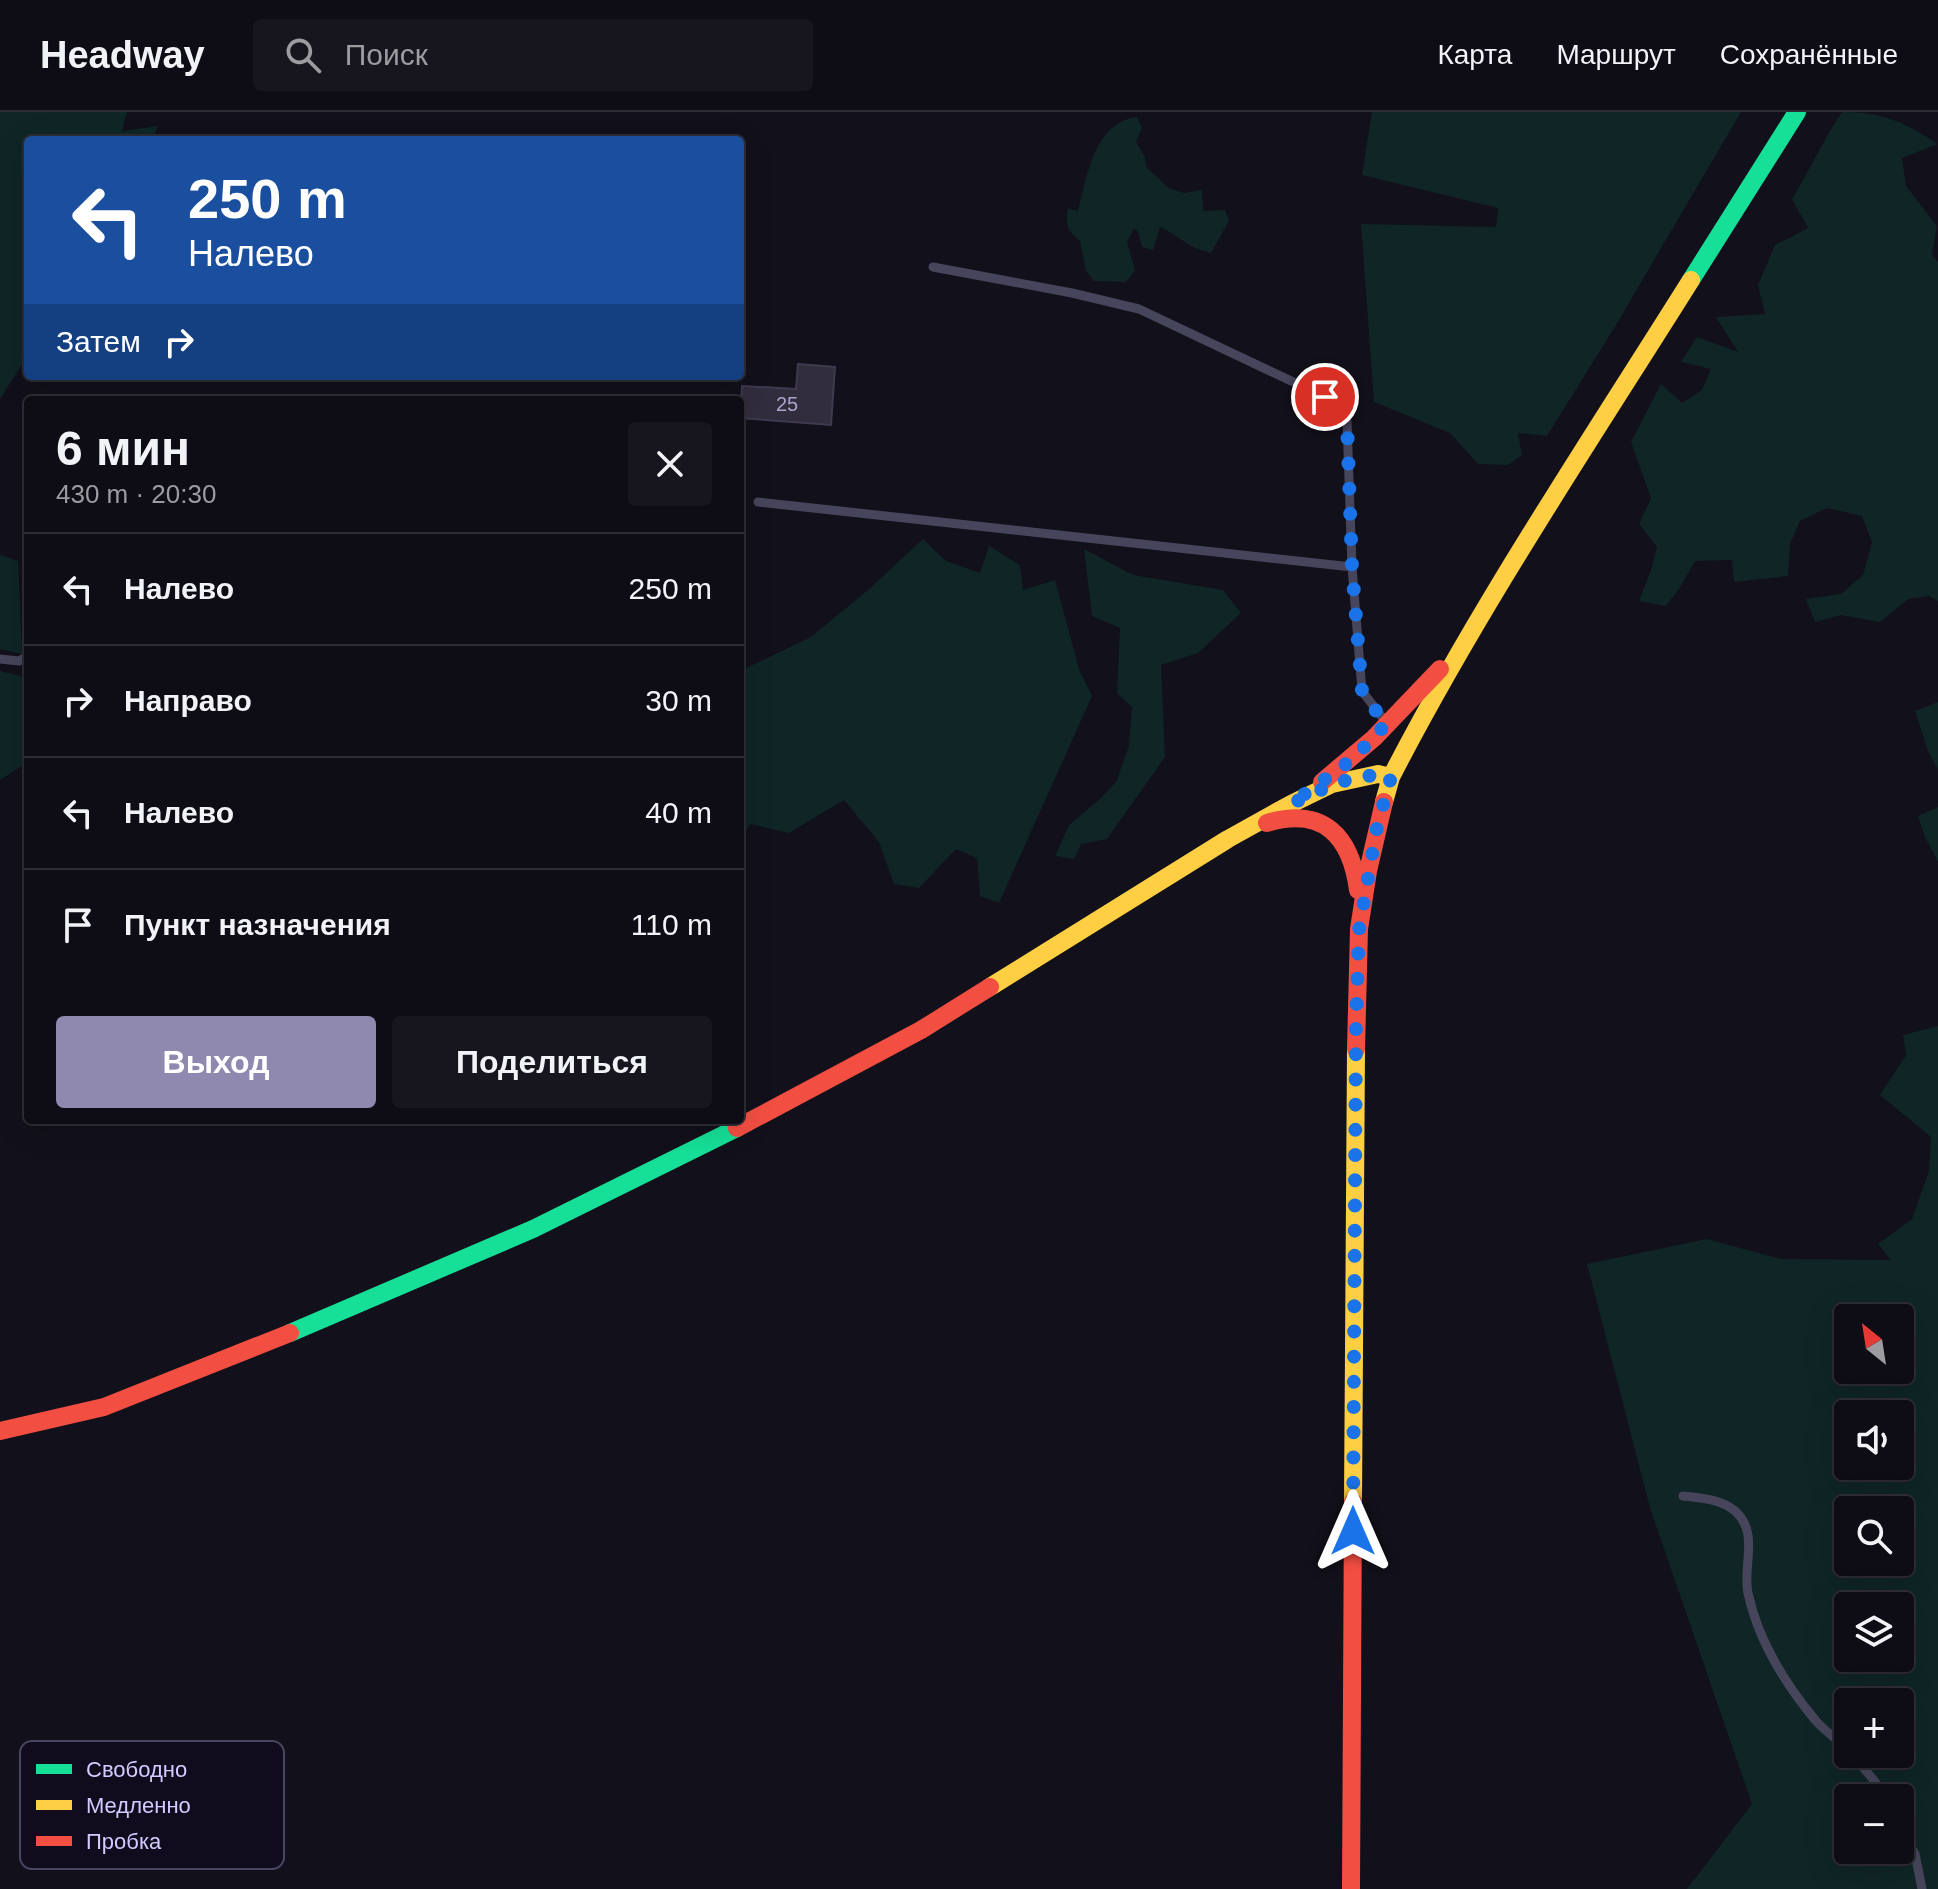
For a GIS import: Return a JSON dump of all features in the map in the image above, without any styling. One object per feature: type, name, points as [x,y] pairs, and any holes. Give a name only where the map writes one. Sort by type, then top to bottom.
[{"type":"main road","points":[[1359,930],[1374,841],[1391,777],[1438,686],[1797,112]]},
{"type":"main road","points":[[1291,804],[1354,758],[1445,663],[1482,613]]},
{"type":"main road","points":[[0,1431],[104,1407],[345,1312],[533,1229],[729,1132],[921,1030],[1228,839],[1291,804],[1332,784],[1378,774],[1391,777]]},
{"type":"main road","points":[[1228,839],[1274,820],[1290,818],[1315,822],[1332,830],[1347,846],[1355,866],[1359,930],[1355,1039],[1351,1889]]},
{"type":"lane","points":[[933,267],[1139,309],[1325,397],[1340,409],[1347,421],[1352,567],[1362,691],[1387,723]]},
{"type":"lane","points":[[758,502],[1352,567]]},
{"type":"lane","points":[[0,659],[19,661],[24,658]]},
{"type":"lane","points":[[1683,1496],[1716,1500],[1737,1512],[1749,1536],[1747,1589],[1757,1624],[1775,1662],[1802,1703],[1834,1738]]},
{"type":"lane","points":[[1863,1768],[1877,1784]]},
{"type":"lane","points":[[1914,1852],[1922,1889]]},
{"type":"green space","points":[[0,112],[127,112],[122,131],[158,126],[154,136],[24,136],[24,361],[0,399]]},
{"type":"green space","points":[[1372,112],[1741,112],[1547,436],[1518,433],[1522,455],[1508,465],[1478,464],[1450,433],[1374,402],[1361,224],[1496,227],[1498,208],[1362,175]]},
{"type":"green space","points":[[1842,112],[1893,120],[1938,144],[1902,158],[1906,186],[1937,226],[1932,254],[1938,262],[1938,601],[1929,596],[1908,599],[1880,622],[1841,615],[1815,622],[1806,599],[1841,594],[1863,575],[1872,542],[1862,516],[1827,508],[1800,521],[1790,544],[1788,576],[1734,582],[1732,560],[1695,561],[1666,606],[1639,601],[1657,547],[1639,524],[1651,498],[1631,442],[1661,384],[1682,403],[1702,390],[1711,369],[1681,362],[1697,337],[1738,352],[1716,317],[1765,314],[1758,285],[1775,245],[1808,228],[1792,199]]},
{"type":"green space","points":[[1137,117],[1142,128],[1136,142],[1145,157],[1146,167],[1169,188],[1184,193],[1202,190],[1203,211],[1225,210],[1229,221],[1211,253],[1160,227],[1153,250],[1142,247],[1134,228],[1127,242],[1135,270],[1126,282],[1094,281],[1086,271],[1080,241],[1068,227],[1068,208],[1078,211],[1089,168],[1102,140],[1122,121]]},
{"type":"green space","points":[[923,539],[946,561],[980,573],[989,546],[1020,565],[1023,590],[1055,580],[1079,669],[1092,696],[999,903],[980,896],[977,858],[956,849],[919,888],[894,884],[879,842],[844,800],[789,833],[750,824],[744,835],[744,669],[811,637]]},
{"type":"green space","points":[[1084,549],[1133,575],[1223,590],[1241,613],[1198,653],[1161,665],[1165,757],[1107,839],[1081,844],[1074,859],[1055,856],[1069,825],[1116,782],[1129,746],[1132,707],[1117,693],[1120,628],[1092,616]]},
{"type":"green space","points":[[0,555],[18,561],[22,654],[0,649]]},
{"type":"green space","points":[[0,671],[24,677],[24,765],[0,780]]},
{"type":"green space","points":[[1938,702],[1938,769],[1928,751],[1915,711]]},
{"type":"green space","points":[[1938,807],[1938,862],[1918,816]]},
{"type":"green space","points":[[1938,1026],[1938,1889],[1687,1889],[1752,1804],[1650,1508],[1587,1264],[1707,1239],[1781,1259],[1891,1260],[1878,1244],[1912,1219],[1929,1171],[1931,1137],[1880,1095],[1906,1055],[1903,1035]]},
{"type":"building","points":[[798,364],[835,367],[831,425],[744,418],[742,386],[796,389]]},
{"type":"traffic: fast","points":[[1691,280],[1797,112]]},
{"type":"traffic: fast","points":[[290,1333],[533,1229],[737,1128]]},
{"type":"traffic: slow","points":[[1391,777],[1498,587],[1691,280]]},
{"type":"traffic: slow","points":[[990,987],[1228,839],[1332,784],[1378,774],[1391,777],[1384,802]]},
{"type":"traffic: slow","points":[[1353,1502],[1356,1049]]},
{"type":"traffic: jam","points":[[1322,782],[1374,738],[1440,669]]},
{"type":"traffic: jam","points":[[1356,1049],[1359,929],[1384,802]]},
{"type":"traffic: jam","points":[[1267,823],[1304,819],[1331,830],[1349,855],[1358,890]]},
{"type":"traffic: jam","points":[[737,1128],[921,1030],[990,987]]},
{"type":"traffic: jam","points":[[0,1431],[104,1407],[290,1333]]},
{"type":"traffic: jam","points":[[1351,1889],[1353,1502]]},
{"type":"route","points":[[1325,397],[1340,409],[1347,421],[1352,567],[1362,691],[1387,723],[1354,758],[1291,804],[1332,784],[1378,774],[1391,777],[1377,827],[1359,930],[1353,1531]]}]
